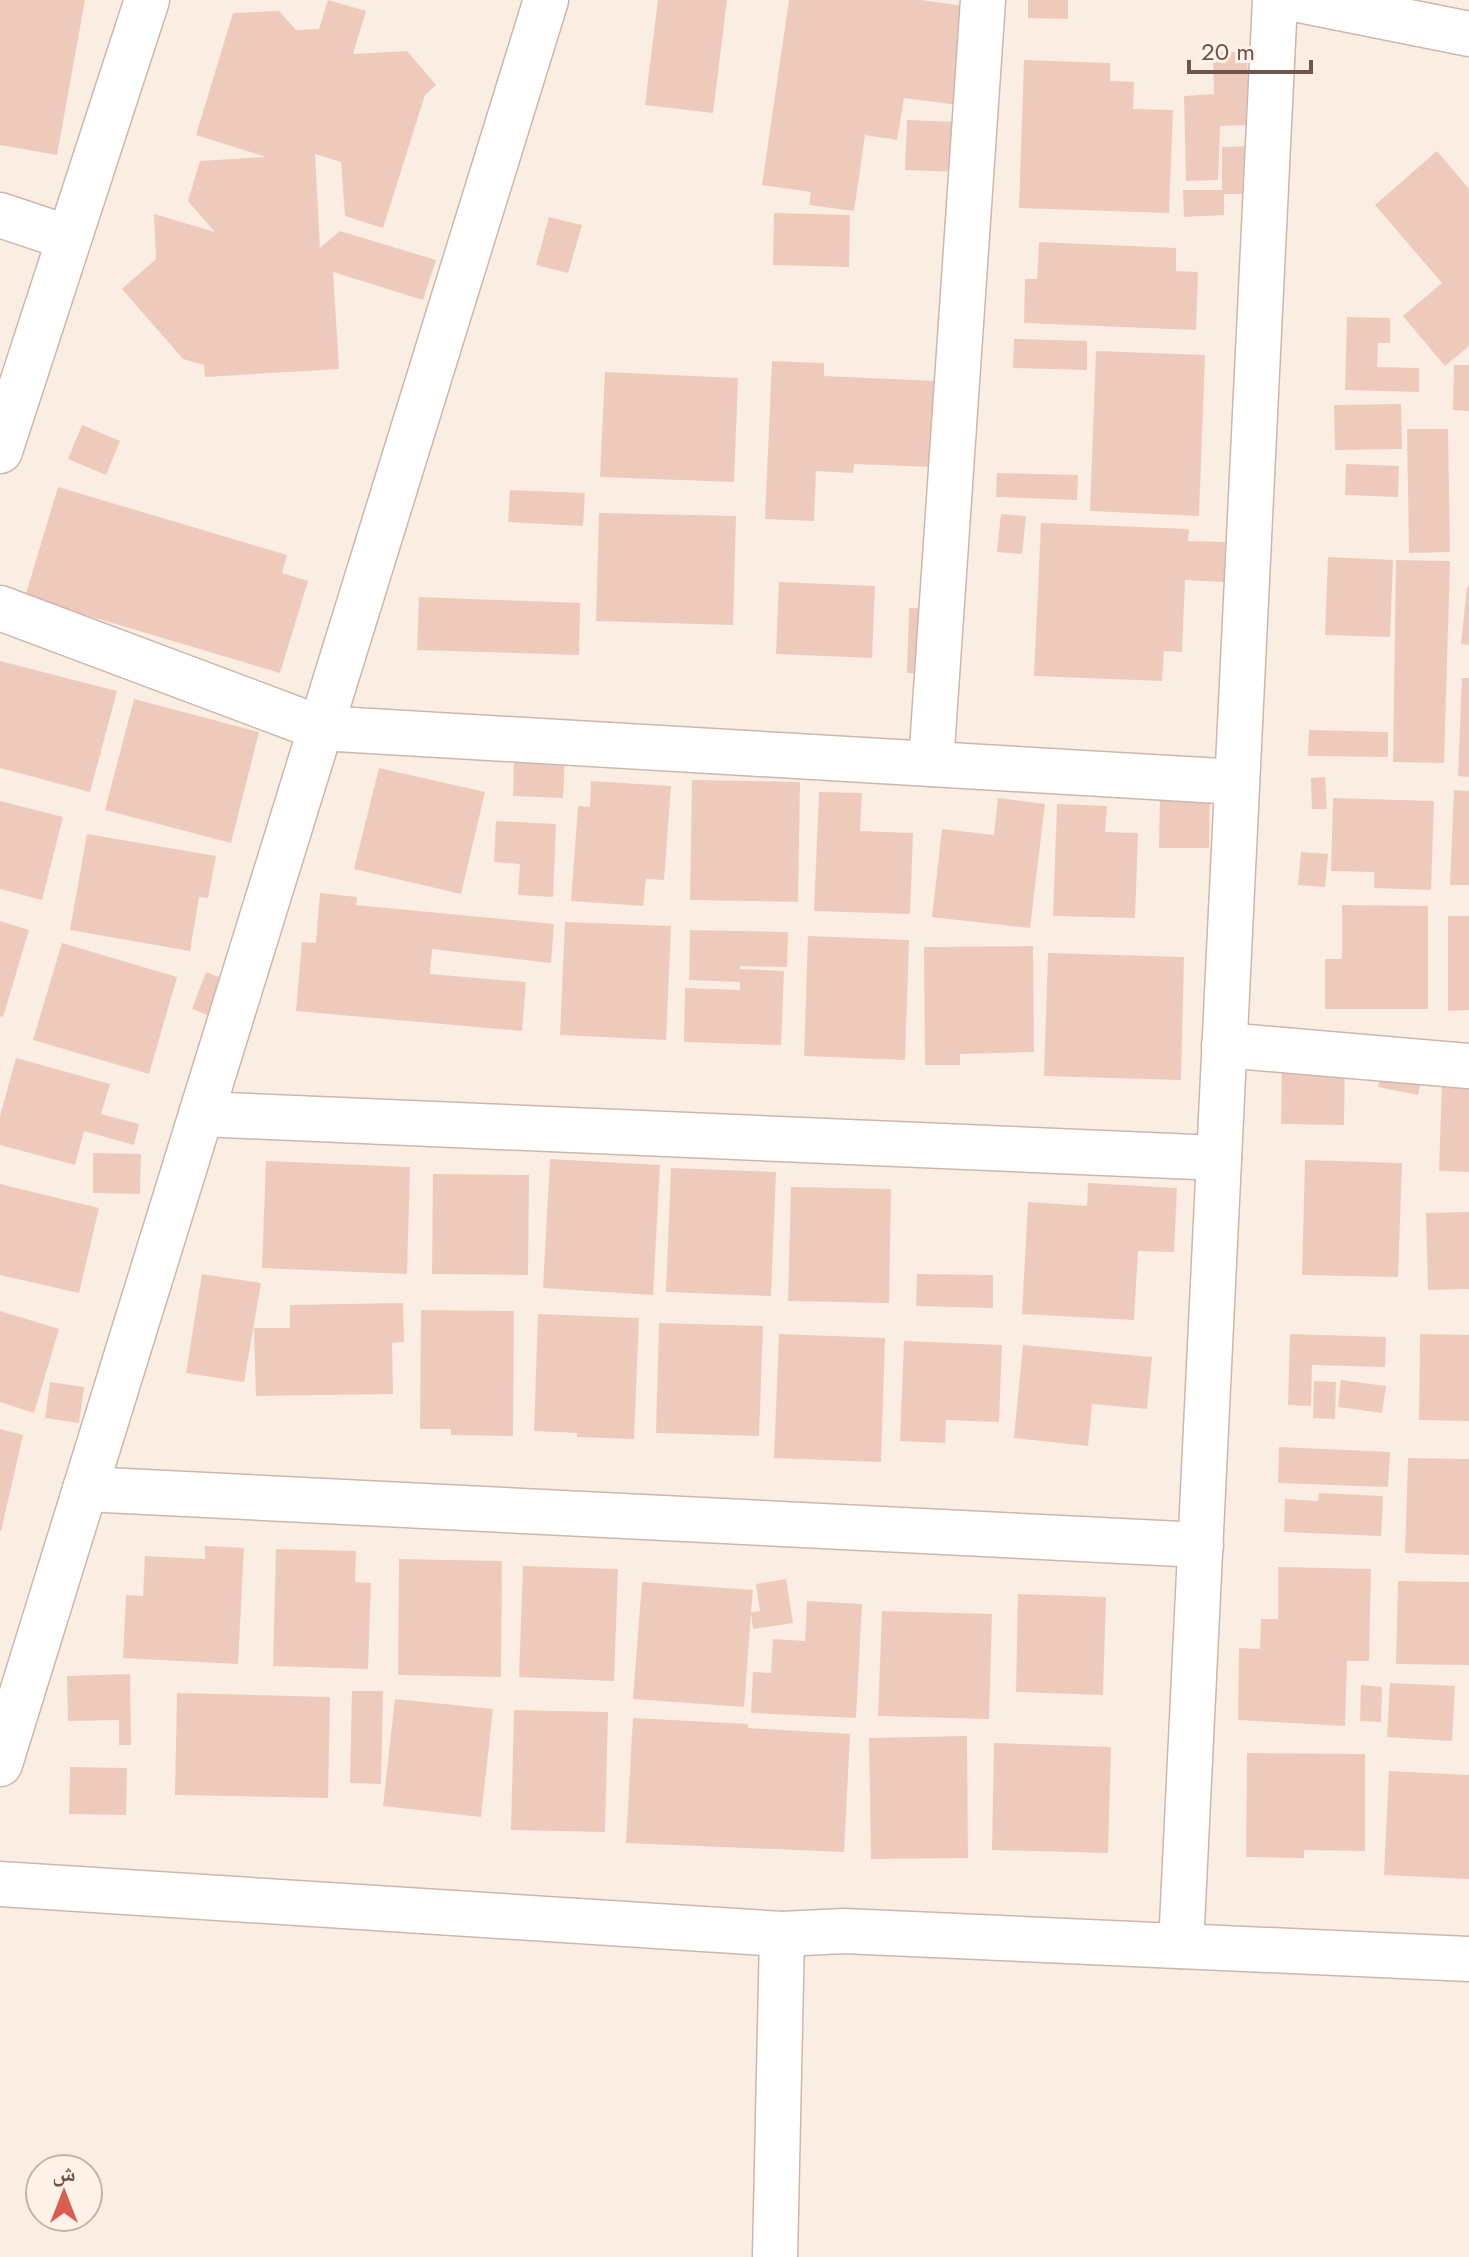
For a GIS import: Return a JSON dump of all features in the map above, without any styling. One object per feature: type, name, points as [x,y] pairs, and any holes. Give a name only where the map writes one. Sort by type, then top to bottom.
[{"type":"street","points":[[0,451],[147,0]]},
{"type":"street","points":[[0,1764],[546,0]]},
{"type":"street","points":[[931,764],[983,0]]},
{"type":"street","points":[[1181,1946],[1275,0]]},
{"type":"street","points":[[1299,0],[1469,34]]},
{"type":"street","points":[[0,215],[69,238]]},
{"type":"street","points":[[0,608],[320,728],[1237,782]]},
{"type":"street","points":[[1224,1045],[1469,1066]]},
{"type":"street","points":[[201,1114],[1219,1158]]},
{"type":"street","points":[[85,1489],[1201,1545]]},
{"type":"street","points":[[0,1884],[782,1934],[844,1931],[1469,1959]]},
{"type":"street","points":[[775,2257],[782,1934]]},
{"type":"building","points":[[0,0],[85,0],[57,155],[0,145]]},
{"type":"building","points":[[328,0],[366,11],[353,54],[407,51],[436,85],[425,95],[383,228],[345,216],[341,162],[315,154],[320,248],[340,231],[436,260],[423,300],[333,272],[339,369],[205,377],[204,365],[183,359],[122,289],[156,259],[154,214],[215,232],[188,201],[200,161],[266,157],[196,135],[233,13],[279,11],[296,30],[319,29]]},
{"type":"building","points":[[658,0],[727,0],[713,113],[645,105]]},
{"type":"building","points":[[789,0],[921,0],[973,7],[958,105],[904,98],[897,140],[865,135],[854,211],[809,205],[811,192],[762,185]]},
{"type":"building","points":[[1028,0],[1068,0],[1068,19],[1028,18]]},
{"type":"building","points":[[1213,52],[1247,52],[1249,125],[1220,126],[1218,180],[1186,181],[1184,96],[1214,94]]},
{"type":"building","points":[[1024,60],[1110,63],[1110,81],[1134,82],[1133,109],[1173,110],[1169,213],[1019,208]]},
{"type":"building","points":[[907,120],[957,122],[955,172],[905,170]]},
{"type":"building","points":[[1252,146],[1253,194],[1224,194],[1224,215],[1184,217],[1183,190],[1222,190],[1222,147]]},
{"type":"building","points":[[1437,151],[1469,189],[1469,346],[1445,366],[1403,316],[1442,283],[1375,205]]},
{"type":"building","points":[[774,213],[850,215],[849,267],[773,265]]},
{"type":"building","points":[[549,217],[582,225],[568,273],[536,265]]},
{"type":"building","points":[[1039,242],[1176,248],[1176,271],[1198,272],[1196,330],[1024,323],[1025,279],[1037,279]]},
{"type":"building","points":[[1347,317],[1390,318],[1390,343],[1378,343],[1377,367],[1419,368],[1419,392],[1345,390]]},
{"type":"building","points":[[1014,339],[1087,341],[1087,370],[1013,368]]},
{"type":"building","points":[[1096,351],[1205,355],[1199,516],[1090,511]]},
{"type":"building","points":[[772,361],[824,363],[824,376],[937,381],[934,467],[854,464],[853,473],[816,471],[814,521],[765,519]]},
{"type":"building","points":[[1454,365],[1469,365],[1469,411],[1453,410]]},
{"type":"building","points":[[605,372],[738,378],[734,482],[600,477]]},
{"type":"building","points":[[1401,404],[1402,449],[1335,450],[1334,405]]},
{"type":"building","points":[[82,425],[120,441],[106,475],[68,459]]},
{"type":"building","points":[[1407,429],[1448,429],[1450,552],[1409,553]]},
{"type":"building","points":[[1346,464],[1399,466],[1398,497],[1345,495]]},
{"type":"building","points":[[997,473],[1078,475],[1077,500],[996,497]]},
{"type":"building","points":[[58,487],[287,555],[282,573],[308,581],[280,673],[25,597]]},
{"type":"building","points":[[510,490],[585,493],[583,526],[508,522]]},
{"type":"building","points":[[599,513],[736,516],[733,625],[596,621]]},
{"type":"building","points":[[1001,514],[1026,516],[1022,554],[997,552]]},
{"type":"building","points":[[1041,523],[1189,529],[1188,541],[1225,542],[1224,582],[1185,580],[1182,652],[1164,651],[1162,681],[1034,676]]},
{"type":"building","points":[[1328,557],[1393,560],[1390,637],[1325,635]]},
{"type":"building","points":[[1396,560],[1450,561],[1444,763],[1393,762]]},
{"type":"building","points":[[779,582],[875,586],[872,658],[776,654]]},
{"type":"building","points":[[1469,587],[1469,645],[1461,644]]},
{"type":"building","points":[[419,597],[580,603],[579,655],[417,650]]},
{"type":"building","points":[[909,608],[938,609],[936,674],[907,673]]},
{"type":"building","points":[[0,661],[117,691],[90,792],[0,768]]},
{"type":"building","points":[[1462,678],[1469,678],[1469,777],[1458,776]]},
{"type":"building","points":[[134,699],[259,732],[231,843],[105,810]]},
{"type":"building","points":[[1309,730],[1388,732],[1388,757],[1308,756]]},
{"type":"building","points":[[514,757],[565,759],[563,798],[513,796]]},
{"type":"building","points":[[379,768],[485,792],[461,894],[354,869]]},
{"type":"building","points":[[1325,777],[1327,809],[1312,809],[1311,778]]},
{"type":"building","points":[[692,780],[800,782],[798,902],[690,900]]},
{"type":"building","points":[[591,781],[671,786],[664,880],[646,879],[643,906],[571,901],[578,806],[590,807]]},
{"type":"building","points":[[1454,790],[1469,791],[1469,885],[1450,885]]},
{"type":"building","points":[[1160,791],[1210,792],[1209,848],[1159,848]]},
{"type":"building","points":[[819,792],[862,793],[860,831],[913,833],[910,914],[814,911]]},
{"type":"building","points":[[998,798],[1045,804],[1030,928],[932,917],[942,829],[994,835]]},
{"type":"building","points":[[1333,798],[1434,801],[1431,890],[1374,888],[1374,872],[1331,871]]},
{"type":"building","points":[[0,801],[63,817],[42,900],[0,889]]},
{"type":"building","points":[[1057,804],[1107,806],[1105,832],[1138,833],[1135,918],[1053,916]]},
{"type":"building","points":[[496,821],[556,824],[553,897],[518,895],[520,864],[494,862]]},
{"type":"building","points":[[87,834],[216,856],[208,898],[199,897],[190,951],[70,930]]},
{"type":"building","points":[[1301,852],[1328,854],[1325,887],[1298,885]]},
{"type":"building","points":[[320,893],[357,897],[356,905],[554,924],[551,963],[432,949],[430,974],[526,982],[522,1031],[296,1011],[302,942],[316,943]]},
{"type":"building","points":[[1342,905],[1428,906],[1428,1009],[1325,1009],[1325,959],[1342,959]]},
{"type":"building","points":[[1448,916],[1469,916],[1469,1010],[1448,1011]]},
{"type":"building","points":[[0,921],[29,930],[3,1017],[0,1016]]},
{"type":"building","points":[[565,922],[671,926],[666,1040],[560,1035]]},
{"type":"building","points":[[690,930],[788,932],[787,967],[740,966],[740,969],[784,971],[781,1045],[684,1042],[685,988],[740,990],[740,982],[689,980]]},
{"type":"building","points":[[808,936],[909,940],[905,1060],[804,1056]]},
{"type":"building","points":[[62,943],[177,977],[149,1074],[33,1040]]},
{"type":"building","points":[[1033,946],[1034,1052],[960,1054],[960,1065],[925,1065],[924,947]]},
{"type":"building","points":[[1048,953],[1184,957],[1181,1080],[1044,1076]]},
{"type":"building","points":[[206,972],[234,983],[220,1020],[192,1009]]},
{"type":"building","points":[[1282,1055],[1345,1056],[1344,1125],[1281,1124]]},
{"type":"building","points":[[16,1058],[110,1084],[101,1114],[139,1124],[134,1145],[84,1131],[75,1165],[0,1145],[0,1116]]},
{"type":"building","points":[[1382,1065],[1422,1073],[1418,1095],[1378,1087]]},
{"type":"building","points":[[1442,1083],[1469,1083],[1469,1172],[1439,1171]]},
{"type":"building","points":[[93,1153],[141,1154],[140,1194],[93,1193]]},
{"type":"building","points":[[550,1159],[660,1165],[653,1295],[543,1288]]},
{"type":"building","points":[[1305,1160],[1402,1163],[1398,1277],[1302,1275]]},
{"type":"building","points":[[266,1161],[410,1167],[407,1274],[262,1268]]},
{"type":"building","points":[[671,1168],[776,1172],[771,1296],[666,1292]]},
{"type":"building","points":[[433,1174],[529,1175],[528,1275],[432,1274]]},
{"type":"building","points":[[1088,1183],[1177,1188],[1174,1252],[1138,1251],[1134,1320],[1022,1314],[1028,1202],[1087,1206]]},
{"type":"building","points":[[0,1184],[99,1208],[79,1293],[0,1275]]},
{"type":"building","points":[[791,1187],[891,1189],[889,1303],[788,1301]]},
{"type":"building","points":[[1469,1212],[1469,1289],[1428,1290],[1426,1213]]},
{"type":"building","points":[[202,1274],[261,1283],[244,1382],[186,1373]]},
{"type":"building","points":[[917,1274],[993,1275],[993,1308],[916,1306]]},
{"type":"building","points":[[403,1303],[404,1342],[392,1343],[393,1394],[256,1396],[254,1328],[290,1328],[290,1305]]},
{"type":"building","points":[[421,1310],[514,1311],[513,1436],[451,1435],[451,1429],[420,1429]]},
{"type":"building","points":[[0,1311],[59,1329],[34,1413],[0,1402]]},
{"type":"building","points":[[538,1314],[639,1318],[634,1439],[577,1437],[577,1433],[534,1431]]},
{"type":"building","points":[[659,1323],[763,1326],[759,1436],[656,1433]]},
{"type":"building","points":[[779,1334],[885,1338],[881,1462],[774,1458]]},
{"type":"building","points":[[1290,1334],[1386,1337],[1385,1367],[1312,1365],[1311,1406],[1288,1405]]},
{"type":"building","points":[[1420,1334],[1469,1335],[1469,1421],[1419,1420]]},
{"type":"building","points":[[904,1341],[1002,1345],[999,1422],[946,1420],[945,1443],[900,1441]]},
{"type":"building","points":[[1023,1345],[1152,1357],[1147,1409],[1092,1404],[1088,1446],[1014,1438]]},
{"type":"building","points":[[1341,1380],[1386,1386],[1382,1413],[1338,1407]]},
{"type":"building","points":[[1314,1381],[1336,1382],[1335,1419],[1313,1418]]},
{"type":"building","points":[[50,1382],[84,1387],[79,1423],[45,1418]]},
{"type":"building","points":[[0,1429],[23,1435],[1,1531],[0,1531]]},
{"type":"building","points":[[1279,1447],[1390,1452],[1388,1487],[1278,1483]]},
{"type":"building","points":[[1408,1458],[1469,1459],[1469,1555],[1405,1553]]},
{"type":"building","points":[[1319,1493],[1383,1496],[1381,1536],[1284,1532],[1285,1499],[1318,1501]]},
{"type":"building","points":[[205,1546],[244,1548],[238,1664],[123,1658],[126,1595],[143,1596],[145,1556],[205,1559]]},
{"type":"building","points":[[276,1549],[356,1551],[355,1582],[371,1583],[368,1669],[273,1666]]},
{"type":"building","points":[[399,1559],[502,1561],[501,1677],[398,1675]]},
{"type":"building","points":[[523,1566],[618,1569],[614,1681],[519,1677]]},
{"type":"building","points":[[1278,1567],[1371,1569],[1369,1661],[1347,1661],[1345,1726],[1238,1720],[1239,1648],[1260,1649],[1261,1619],[1278,1619]]},
{"type":"building","points":[[786,1579],[793,1623],[753,1629],[751,1613],[744,1707],[633,1699],[642,1582],[753,1590],[751,1612],[760,1611],[756,1584]]},
{"type":"building","points":[[1398,1581],[1469,1582],[1469,1665],[1396,1664]]},
{"type":"building","points":[[1018,1594],[1106,1597],[1103,1695],[1016,1692]]},
{"type":"building","points":[[807,1601],[862,1604],[856,1718],[751,1713],[753,1672],[771,1673],[773,1639],[805,1641]]},
{"type":"building","points":[[882,1611],[992,1614],[989,1719],[878,1716]]},
{"type":"building","points":[[130,1674],[131,1745],[119,1745],[119,1720],[68,1721],[67,1676]]},
{"type":"building","points":[[1390,1683],[1455,1686],[1452,1741],[1387,1737]]},
{"type":"building","points":[[1361,1685],[1382,1687],[1381,1722],[1360,1721]]},
{"type":"building","points":[[352,1691],[383,1691],[381,1784],[350,1783]]},
{"type":"building","points":[[177,1693],[330,1697],[328,1798],[175,1795]]},
{"type":"building","points":[[395,1699],[493,1709],[481,1817],[383,1806]]},
{"type":"building","points":[[514,1710],[608,1712],[605,1832],[511,1830]]},
{"type":"building","points":[[633,1718],[748,1724],[748,1728],[850,1734],[844,1852],[626,1843]]},
{"type":"building","points":[[967,1736],[968,1858],[871,1859],[869,1738]]},
{"type":"building","points":[[994,1743],[1111,1747],[1108,1853],[992,1850]]},
{"type":"building","points":[[1247,1753],[1365,1754],[1365,1851],[1304,1850],[1304,1858],[1246,1857]]},
{"type":"building","points":[[70,1767],[127,1768],[126,1815],[69,1814]]},
{"type":"building","points":[[1389,1771],[1469,1775],[1469,1879],[1384,1875]]}]
